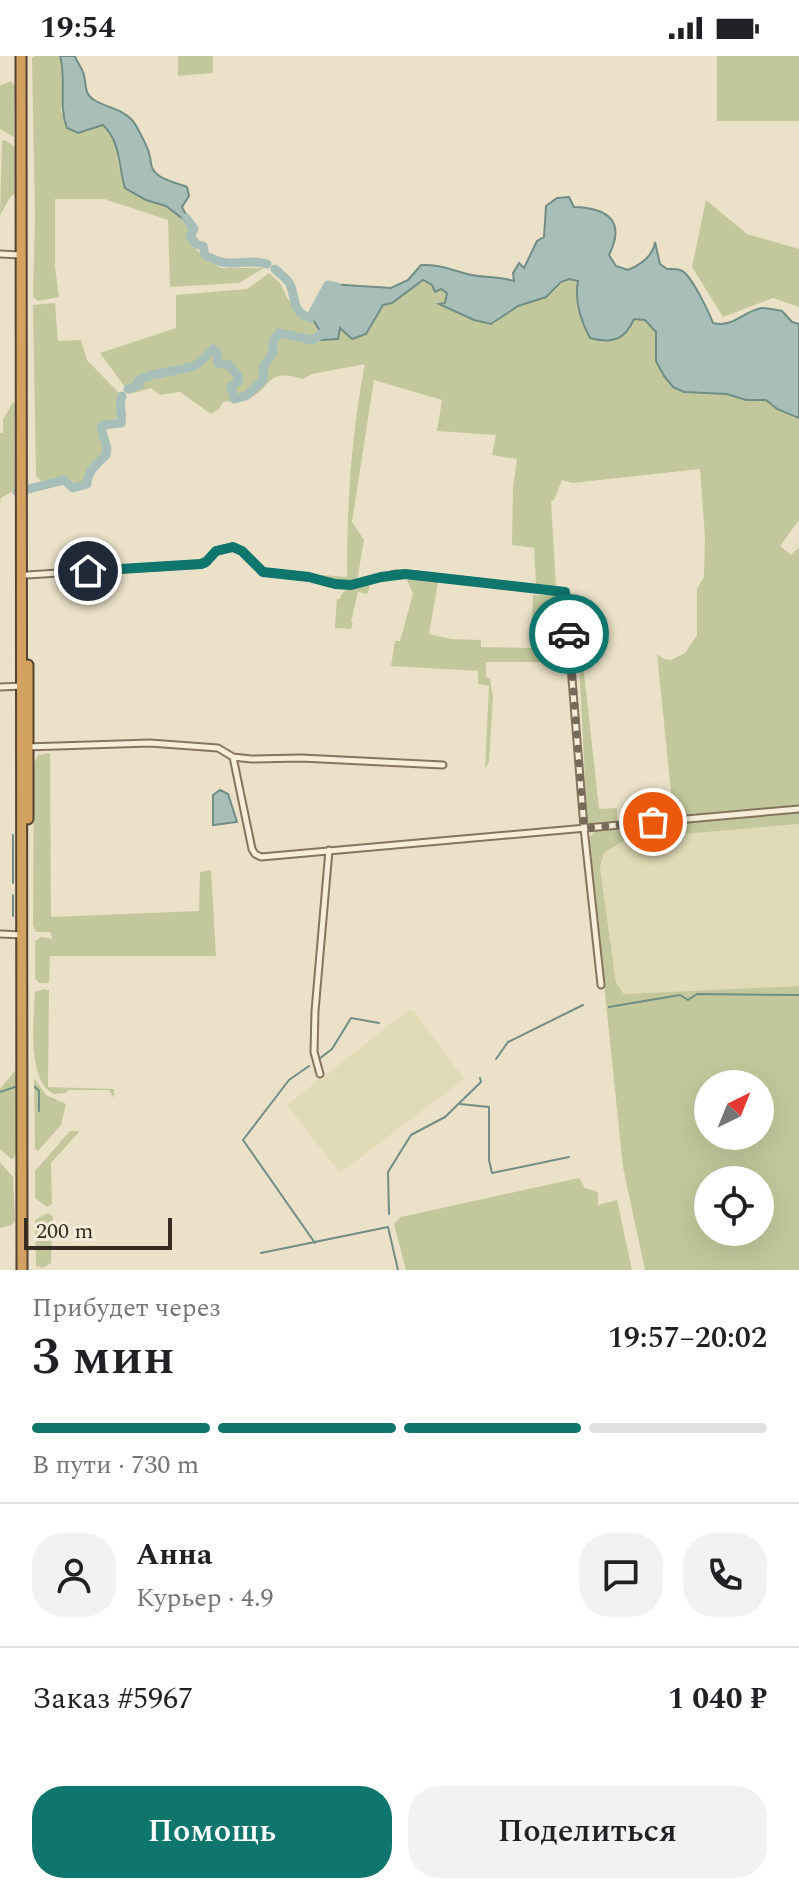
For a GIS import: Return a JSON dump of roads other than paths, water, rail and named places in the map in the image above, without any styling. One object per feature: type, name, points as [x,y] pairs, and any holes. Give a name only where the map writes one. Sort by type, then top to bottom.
[{"type":"highway","points":[[24,56],[21,255],[24,479]]},
{"type":"highway","points":[[24,56],[25,1270]]},
{"type":"highway","points":[[24,496],[27,575],[25,686]]},
{"type":"highway","points":[[25,747],[25,1270]]},
{"type":"street","points":[[0,254],[21,255]]},
{"type":"street","points":[[27,575],[201,564],[216,551],[233,547],[242,551],[263,572],[309,577],[335,584],[351,585],[405,574],[565,592],[584,828],[601,985]]},
{"type":"street","points":[[0,687],[25,686]]},
{"type":"street","points":[[25,747],[150,743],[218,748],[233,757],[443,765]]},
{"type":"street","points":[[233,757],[255,854],[261,857],[799,809]]},
{"type":"street","points":[[320,1074],[314,1052],[315,1011],[329,850]]},
{"type":"street","points":[[0,934],[23,935]]},
{"type":"water","points":[[60,56],[75,56],[91,97],[132,120],[155,172],[164,179],[187,187],[189,196],[182,207],[192,226],[166,206],[146,200],[125,188],[116,146],[103,125],[78,133],[67,128]]},
{"type":"water","points":[[569,197],[574,207],[596,210],[611,219],[615,233],[609,255],[616,266],[628,270],[637,265],[649,256],[655,242],[660,264],[686,274],[713,323],[727,323],[762,308],[782,311],[792,322],[799,324],[799,418],[777,409],[766,400],[684,392],[673,387],[656,361],[656,332],[645,320],[634,319],[617,339],[605,341],[590,338],[579,311],[578,281],[569,279],[561,282],[546,297],[518,306],[491,324],[439,304],[445,303],[447,293],[441,289],[435,292],[432,285],[423,280],[392,303],[383,305],[366,334],[352,339],[340,328],[338,339],[321,340],[320,331],[312,318],[329,284],[391,288],[408,280],[421,265],[514,281],[513,273],[519,263],[524,268],[537,241],[544,237],[546,206],[557,198]]},
{"type":"water","points":[[220,790],[228,794],[237,822],[213,825],[213,795]]},
{"type":"waterway","points":[[186,218],[194,229],[190,236],[196,244],[203,246],[205,255],[223,262],[267,264]]},
{"type":"waterway","points":[[275,269],[290,284],[297,309],[310,318],[328,285],[337,287]]},
{"type":"waterway","points":[[128,389],[149,376],[194,366],[213,349],[217,353],[218,363],[229,365],[238,376],[239,381],[231,386],[234,399],[246,396],[263,380],[264,366],[273,352],[273,341],[279,333],[313,340],[330,328]]},
{"type":"waterway","points":[[17,492],[64,480],[73,488],[87,484],[91,471],[106,455],[101,428],[103,425],[121,423],[122,396]]},
{"type":"waterway","points":[[13,835],[13,883]]},
{"type":"waterway","points":[[13,895],[13,916]]},
{"type":"waterway","points":[[609,1007],[680,995],[688,1000],[697,994],[799,995]]},
{"type":"waterway","points":[[496,1059],[508,1042],[583,1005]]},
{"type":"waterway","points":[[319,1059],[332,1049],[351,1018],[379,1023]]},
{"type":"waterway","points":[[309,1066],[289,1080],[243,1140],[315,1243]]},
{"type":"waterway","points":[[389,1214],[388,1172],[411,1135],[445,1117],[481,1082],[480,1078]]},
{"type":"waterway","points":[[0,1092],[15,1087]]},
{"type":"waterway","points":[[35,1087],[39,1091],[39,1111]]},
{"type":"waterway","points":[[460,1104],[489,1107],[489,1160],[492,1173],[569,1157]]},
{"type":"waterway","points":[[261,1253],[388,1227],[398,1270]]}]
